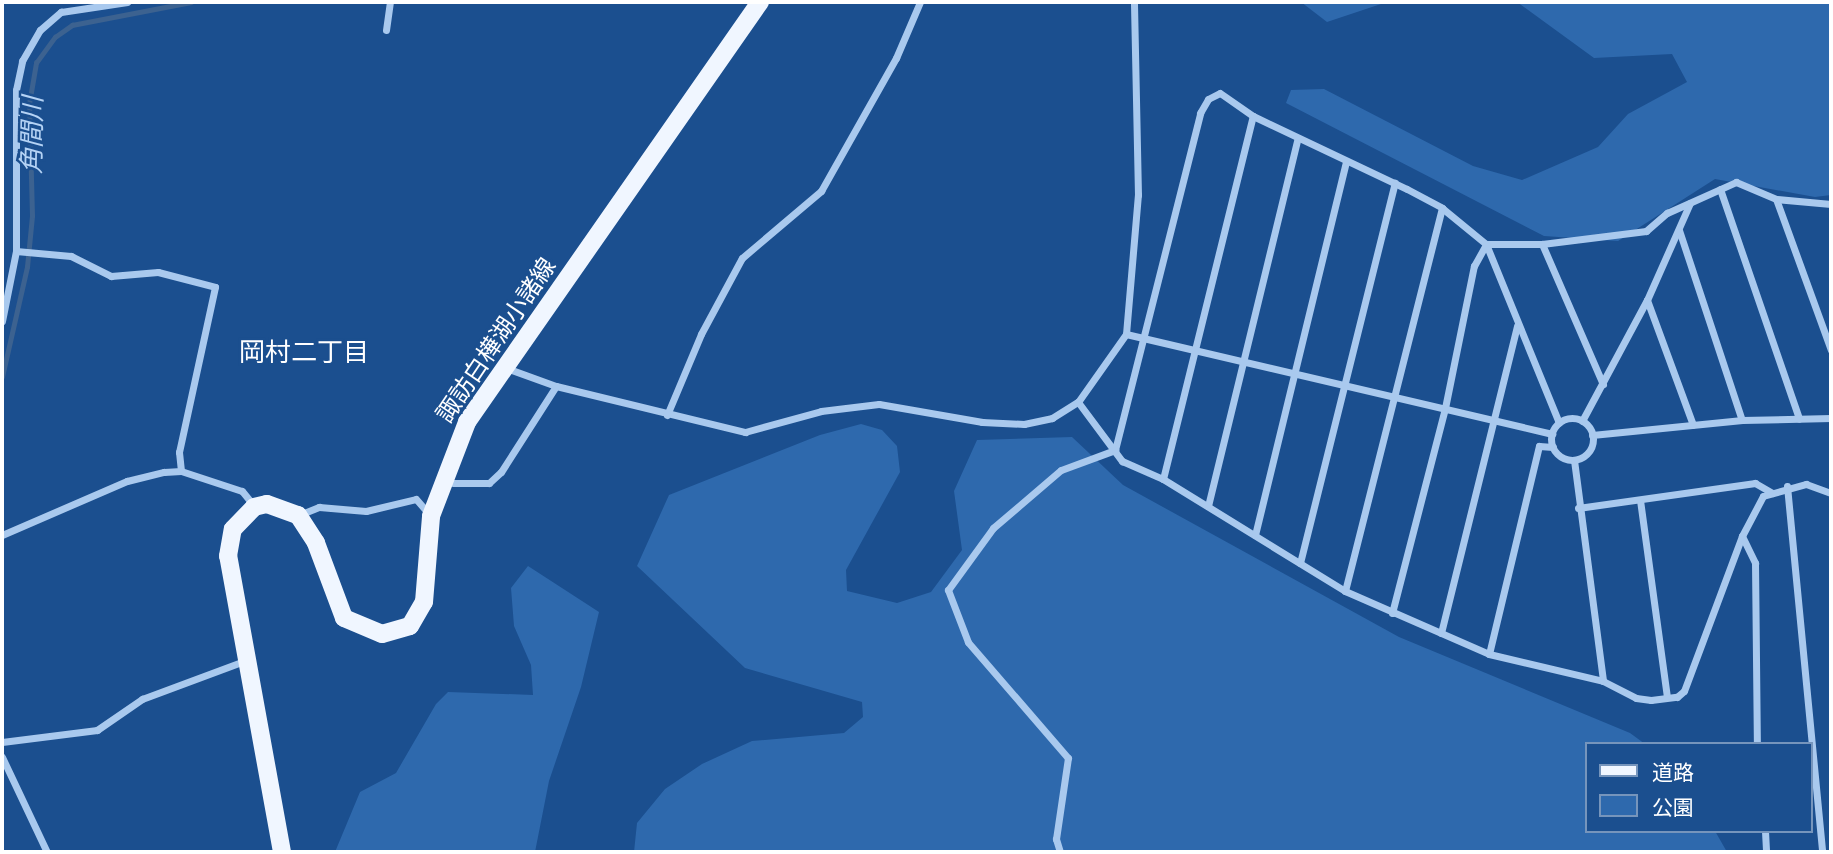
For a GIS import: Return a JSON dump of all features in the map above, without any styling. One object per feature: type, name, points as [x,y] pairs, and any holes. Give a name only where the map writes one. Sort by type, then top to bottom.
[{"type":"main road","name":"諏訪白樺湖小諸線","points":[[298,515],[316,543],[344,618],[382,634],[410,626],[418,616],[427,579],[431,516],[467,422],[502,367],[760,2]]},
{"type":"main road","points":[[282,852],[244,661],[228,556],[233,529],[254,507],[267,504],[298,515]]},
{"type":"street","points":[[2,321],[5,285],[20,251],[16,90],[22,61],[40,30],[61,12],[127,2]]},
{"type":"street","points":[[386,30],[390,2]]},
{"type":"street","points":[[667,415],[701,334],[741,258],[821,191],[896,58],[920,2]]},
{"type":"street","points":[[502,367],[556,386],[745,432],[821,411],[879,404],[982,422],[1024,424],[1052,418],[1078,402],[1126,334],[1138,195],[1134,2]]},
{"type":"street","points":[[1115,450],[1146,337],[1200,113],[1208,99],[1220,93],[1254,116],[1395,183],[1441,208],[1486,244],[1559,423]]},
{"type":"street","points":[[1163,479],[1254,116]]},
{"type":"street","points":[[1208,506],[1298,138]]},
{"type":"street","points":[[1255,535],[1346,160]]},
{"type":"street","points":[[1486,244],[1542,244],[1646,231],[1667,213],[1736,182],[1776,199],[1831,204]]},
{"type":"street","points":[[1300,564],[1395,183]]},
{"type":"street","points":[[1720,189],[1799,419]]},
{"type":"street","points":[[1776,199],[1831,350]]},
{"type":"street","points":[[1582,421],[1647,300],[1691,203]]},
{"type":"street","points":[[1345,590],[1441,208]]},
{"type":"street","points":[[1679,229],[1742,420]]},
{"type":"street","points":[[1392,613],[1444,408],[1474,266],[1486,244]]},
{"type":"street","points":[[1542,244],[1603,384]]},
{"type":"street","points":[[20,251],[71,256],[111,276],[158,272],[215,287],[179,452],[181,471]]},
{"type":"street","points":[[1647,300],[1693,425]]},
{"type":"street","points":[[1441,633],[1517,324]]},
{"type":"street","points":[[1126,334],[1195,348],[1552,434]]},
{"type":"street","points":[[453,483],[489,484],[501,472],[556,386]]},
{"type":"street","points":[[1078,402],[1122,461],[1163,479],[1345,590],[1489,654],[1603,681],[1636,698],[1677,697],[1690,678],[1742,536],[1763,496],[1787,486],[1813,485],[1831,493]]},
{"type":"street","points":[[1572,418],[1582,421],[1592,435],[1591,449],[1574,460],[1561,457],[1553,447],[1552,434],[1559,423],[1572,418]]},
{"type":"street","points":[[1592,435],[1742,420],[1831,418]]},
{"type":"street","points":[[1489,654],[1539,446],[1553,447]]},
{"type":"street","points":[[1060,852],[1056,839],[1068,758],[968,642],[948,590],[993,528],[1061,470],[1115,450]]},
{"type":"street","points":[[1574,460],[1578,508],[1603,681]]},
{"type":"street","points":[[2,535],[127,481],[181,471],[242,491],[254,507]]},
{"type":"street","points":[[1578,508],[1755,483],[1772,492]]},
{"type":"street","points":[[1787,486],[1811,742]]},
{"type":"street","points":[[298,515],[319,508],[366,511],[416,499],[431,516]]},
{"type":"street","points":[[1640,500],[1667,696]]},
{"type":"street","points":[[1742,536],[1755,563],[1757,742]]},
{"type":"street","points":[[2,741],[97,730],[142,699],[244,661]]},
{"type":"street","points":[[1812,747],[1822,852]]},
{"type":"street","points":[[2,757],[47,852]]},
{"type":"street","points":[[1765,833],[1766,852]]},
{"type":"green space","points":[[1301,2],[1387,2],[1327,22]]},
{"type":"green space","points":[[1517,2],[1831,2],[1831,195],[1815,197],[1715,179],[1618,241],[1544,236],[1286,103],[1291,90],[1324,89],[1473,166],[1522,180],[1598,147],[1628,114],[1687,82],[1672,54],[1594,58]]},
{"type":"green space","points":[[861,424],[882,430],[897,446],[900,472],[846,570],[847,591],[897,603],[931,592],[962,550],[954,491],[977,440],[1072,437],[1123,485],[1399,637],[1630,733],[1642,742],[1584,742],[1584,833],[1716,833],[1727,852],[634,852],[637,823],[665,789],[702,764],[752,741],[844,733],[863,717],[862,702],[745,668],[637,566],[669,495],[820,435]]},
{"type":"green space","points":[[528,566],[599,612],[581,687],[549,781],[535,852],[335,852],[360,792],[396,773],[436,704],[448,692],[533,695],[531,665],[514,626],[511,588]]},
{"type":"waterway","name":"角間川","points":[[2,377],[27,267],[32,216],[29,104],[36,63],[55,37],[72,25],[191,2]]},
{"type":"district","name":"岡村二丁目","points":[[304,352]]}]
